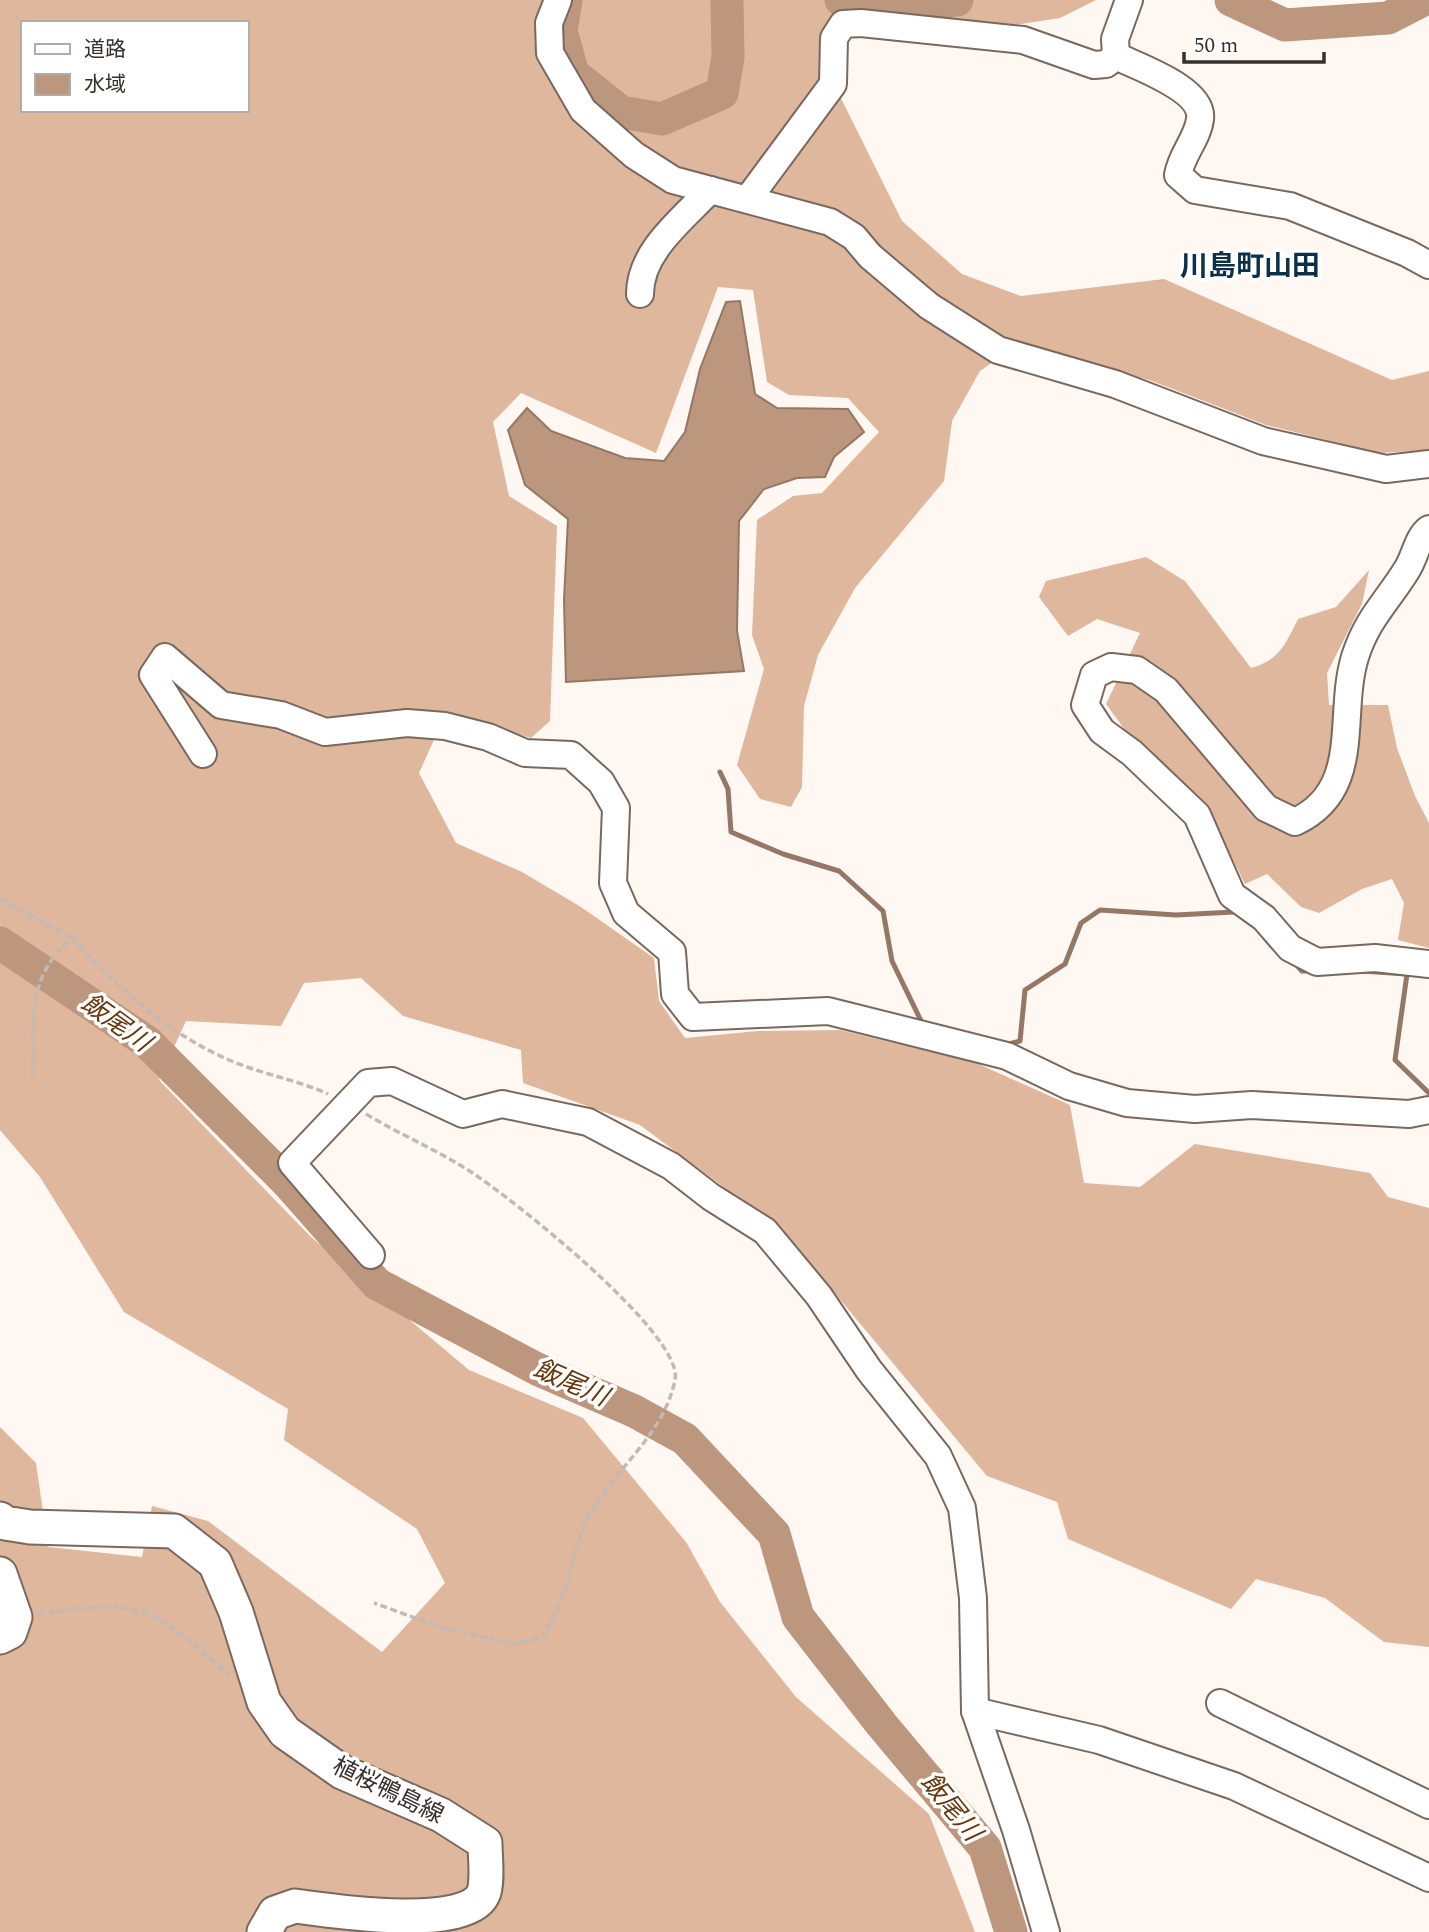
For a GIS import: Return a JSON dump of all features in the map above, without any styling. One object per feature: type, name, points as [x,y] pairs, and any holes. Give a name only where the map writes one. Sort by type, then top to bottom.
[{"type":"main road","name":"植桜鴨島線","points":[[0,1519],[5,1523],[30,1527],[174,1531],[215,1563],[236,1612],[264,1702],[285,1732],[342,1772],[441,1815],[485,1843],[484,1893],[471,1910],[423,1921],[295,1906],[275,1913],[264,1932]]},
{"type":"main road","points":[[0,1574],[7,1627]]},
{"type":"street","points":[[1116,56],[1115,39],[1129,0]]},
{"type":"street","points":[[555,3],[549,23],[550,53],[583,110],[634,155],[673,180],[830,222],[854,237],[870,256],[929,306],[998,350],[1115,384],[1263,441],[1386,469],[1429,464]]},
{"type":"street","points":[[748,199],[834,84],[834,38],[843,24],[861,23],[1023,40],[1094,65],[1106,64],[1116,56]]},
{"type":"street","points":[[1116,56],[1185,89],[1197,103],[1200,118],[1180,162],[1178,175],[1186,185],[1195,190],[1290,206],[1407,253],[1429,265]]},
{"type":"street","points":[[640,294],[640,279],[652,254],[710,190]]},
{"type":"street","points":[[1429,529],[1424,533],[1408,569],[1368,622],[1354,660],[1343,761],[1326,801],[1314,813],[1295,822],[1266,808],[1166,690],[1137,670],[1111,667],[1094,675],[1085,705],[1102,732],[1132,753],[1197,815],[1232,895],[1265,918],[1290,948],[1317,962],[1375,958],[1429,964]]},
{"type":"street","points":[[203,754],[153,675],[165,657],[221,705],[281,715],[325,732],[407,723],[445,726],[488,737],[526,753],[571,755],[601,782],[616,808],[613,883],[626,913],[672,952],[675,994],[693,1017],[828,1011],[1007,1056],[1069,1086],[1127,1103],[1195,1109],[1252,1105],[1409,1114],[1429,1110]]},
{"type":"street","points":[[371,1255],[292,1163],[368,1083],[392,1082],[463,1114],[502,1104],[588,1122],[671,1166],[711,1197],[765,1231],[819,1296],[869,1370],[938,1456],[962,1508],[973,1598],[975,1711],[1016,1830],[1046,1932]]},
{"type":"street","points":[[1220,1703],[1429,1805]]},
{"type":"street","points":[[975,1711],[1099,1740],[1234,1786],[1429,1878]]},
{"type":"path","points":[[0,899],[73,938],[97,965],[167,1027],[226,1059],[304,1083],[349,1104],[411,1141],[466,1168],[516,1203],[610,1284],[664,1344],[676,1366],[676,1379],[664,1412],[649,1437],[590,1513],[562,1597],[543,1637],[512,1644],[440,1627],[374,1603]]},
{"type":"path","points":[[33,1075],[36,988],[54,953],[73,938]]},
{"type":"path","points":[[7,1627],[89,1607],[127,1609],[159,1619],[232,1677]]},
{"type":"shaded area","points":[[0,0],[1096,0],[1060,18],[955,34],[842,7],[820,56],[902,221],[962,274],[1021,296],[1164,279],[1392,380],[1429,371],[1429,450],[1380,453],[1266,425],[1152,381],[1020,343],[980,371],[952,421],[944,481],[855,588],[818,655],[804,706],[802,787],[791,807],[760,799],[737,765],[764,669],[752,635],[757,520],[793,496],[822,493],[879,432],[848,398],[789,395],[767,382],[753,290],[718,287],[656,453],[521,393],[493,422],[509,496],[557,526],[550,721],[531,738],[447,711],[419,773],[456,843],[522,872],[581,907],[654,958],[659,1001],[685,1038],[758,1031],[840,1030],[976,1063],[1070,1105],[1084,1183],[1140,1187],[1195,1144],[1370,1173],[1388,1197],[1429,1208],[1429,1647],[1384,1642],[1325,1598],[1256,1579],[1231,1609],[1068,1539],[1057,1502],[987,1476],[783,1231],[640,1125],[523,1083],[521,1050],[403,1016],[361,978],[304,983],[281,1026],[186,1021],[159,1080],[311,1237],[469,1370],[583,1418],[686,1542],[720,1602],[796,1697],[929,1814],[975,1932],[0,1932],[0,1427],[36,1463],[48,1547],[142,1557],[152,1506],[208,1521],[382,1652],[445,1583],[417,1529],[284,1440],[288,1409],[124,1312],[40,1177],[0,1130]]},
{"type":"shaded area","points":[[1146,557],[1185,581],[1251,668],[1275,656],[1298,619],[1336,607],[1369,570],[1362,604],[1327,673],[1329,705],[1388,705],[1397,748],[1415,796],[1429,823],[1429,948],[1398,940],[1404,903],[1392,879],[1362,889],[1319,913],[1301,907],[1267,874],[1245,884],[1208,809],[1125,730],[1106,704],[1140,633],[1097,619],[1068,636],[1039,597],[1046,581]]},
{"type":"water","points":[[740,301],[755,394],[777,408],[848,409],[864,432],[834,457],[825,477],[797,478],[764,489],[739,521],[737,631],[744,671],[566,682],[564,600],[568,519],[525,485],[508,430],[527,408],[551,431],[625,458],[664,461],[685,432],[700,369],[726,302]]},
{"type":"waterway","points":[[566,0],[561,31],[573,74],[621,112],[662,119],[722,93],[728,57],[727,0]]},
{"type":"waterway","points":[[841,0],[851,9],[957,0]]},
{"type":"waterway","points":[[1231,0],[1285,25],[1388,18],[1423,0]]},
{"type":"waterway","points":[[720,772],[728,789],[731,832],[783,854],[839,871],[883,911],[892,961],[924,1027]]},
{"type":"waterway","points":[[1005,1045],[1020,1041],[1025,990],[1065,964],[1081,923],[1100,910],[1176,915],[1234,912]]},
{"type":"waterway","name":"飯尾川","points":[[0,943],[147,1042],[289,1184],[377,1284],[537,1369],[634,1411],[685,1439],[774,1534],[798,1617],[882,1725],[985,1848],[1011,1932]]},
{"type":"waterway","points":[[1294,962],[1302,971],[1312,971]]},
{"type":"waterway","points":[[1361,971],[1407,974],[1395,1060],[1429,1093]]},
{"type":"district","name":"川島町山田","points":[[1250,266]]}]
